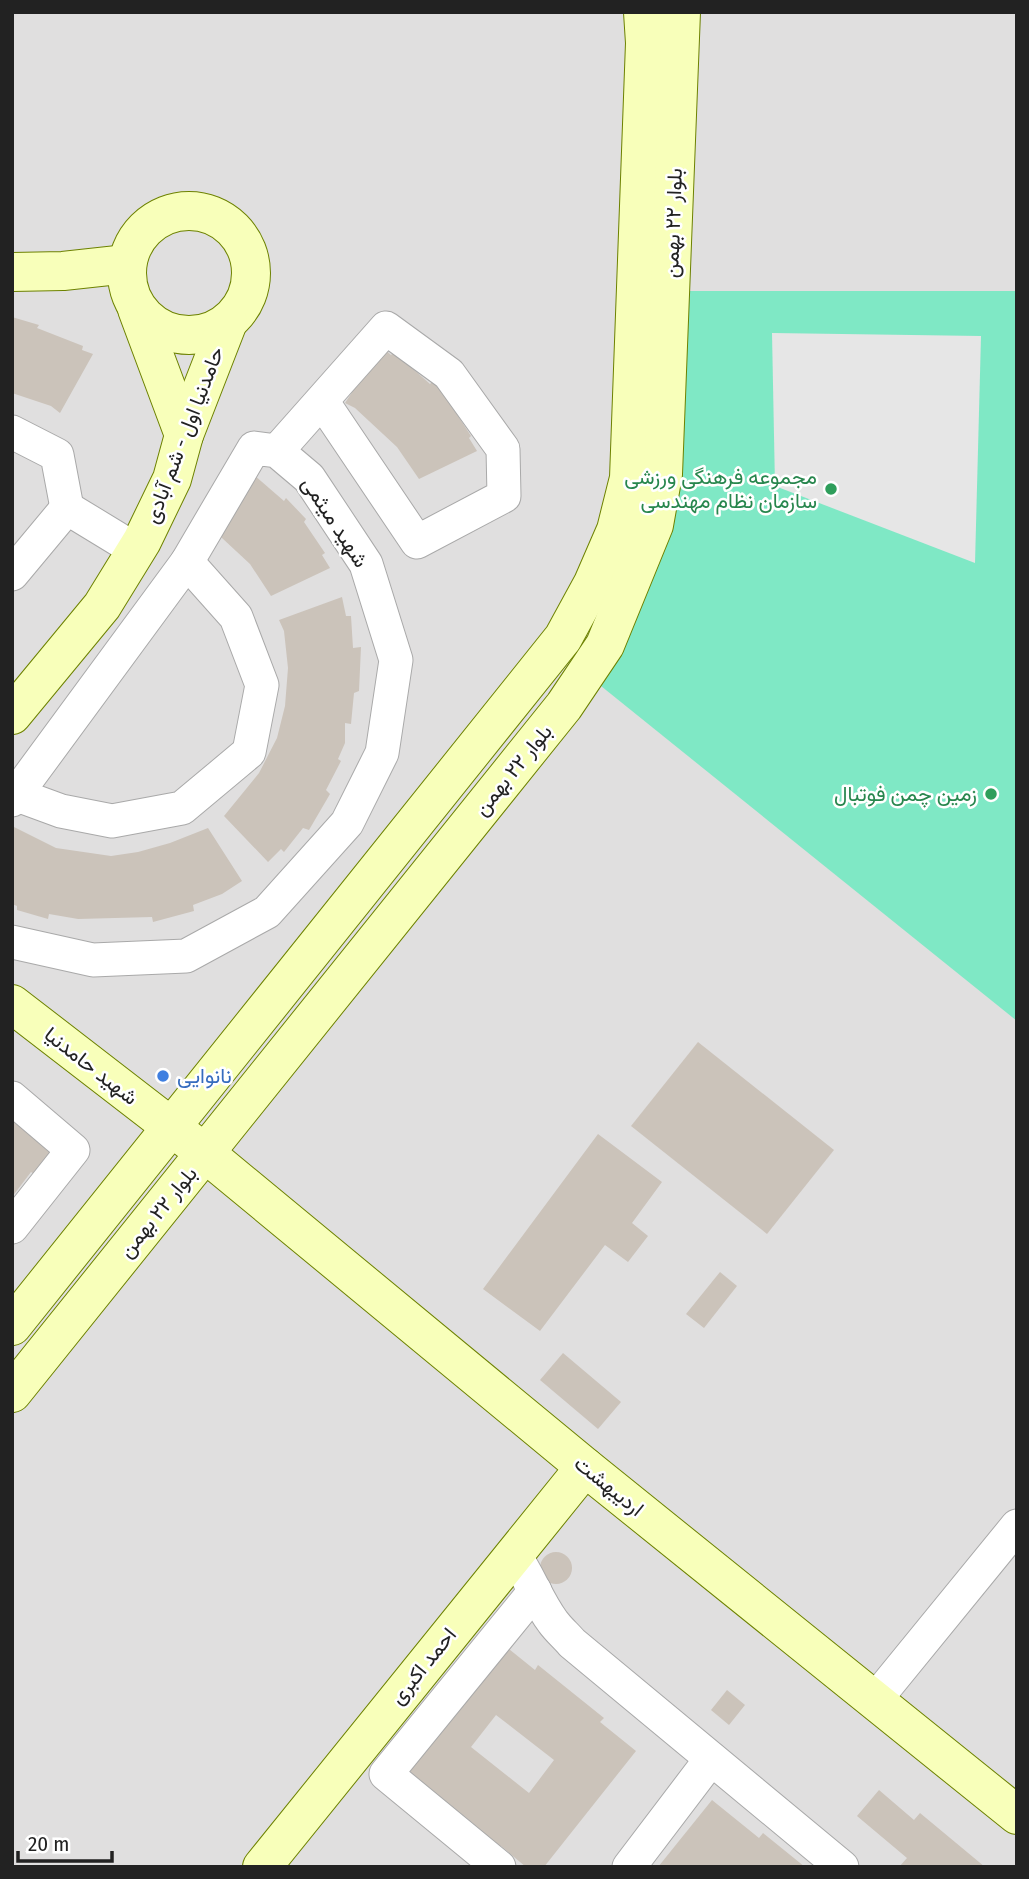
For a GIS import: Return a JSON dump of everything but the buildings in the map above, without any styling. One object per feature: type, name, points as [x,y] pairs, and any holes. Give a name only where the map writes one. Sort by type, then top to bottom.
[{"type":"street","name":"بلوار ۲۲ بهمن","points":[[12,1326],[563,638],[593,583],[616,530],[629,478],[645,43],[643,12]]},
{"type":"street","name":"بلوار ۲۲ بهمن","points":[[12,1393],[564,706],[605,645],[654,525],[663,474],[681,12]]},
{"type":"street","points":[[135,305],[149,321],[168,332],[188,336],[210,332],[228,322],[242,306],[250,287],[252,267],[247,247],[236,231],[220,218],[201,211],[181,211],[161,216],[145,228],[133,245],[127,264],[127,285],[184,435]]},
{"type":"street","points":[[12,272],[63,271],[127,264]]},
{"type":"street","name":"حامدنیا اول - شم آبادی","points":[[12,715],[102,606],[136,550],[172,479],[184,435],[228,322]]},
{"type":"street","points":[[187,562],[236,617],[262,685],[249,752],[182,808],[112,821],[61,811],[14,796],[187,562],[254,448],[277,451],[386,328],[449,374],[503,449],[504,496],[417,542],[322,401]]},
{"type":"street","points":[[12,432],[57,455],[67,508],[136,550]]},
{"type":"street","name":"شهید میثمی","points":[[12,942],[93,960],[186,956],[267,912],[347,823],[382,753],[396,660],[366,564],[309,478],[277,451]]},
{"type":"street","points":[[12,574],[67,508]]},
{"type":"street","name":"شهید حامدنیا","points":[[12,1004],[205,1153]]},
{"type":"street","points":[[12,1098],[73,1150],[12,1227]]},
{"type":"street","name":"اردیبهشت","points":[[205,1153],[585,1466],[1017,1815]]},
{"type":"street","name":"احمد اکبری","points":[[262,1867],[585,1466]]},
{"type":"street","points":[[875,1700],[1017,1526]]},
{"type":"street","points":[[513,1553],[526,1571],[553,1622],[572,1643],[842,1867]]},
{"type":"street","points":[[499,1867],[386,1774],[535,1591]]},
{"type":"street","points":[[629,1867],[711,1759]]},
{"type":"shaded area","points":[[12,12],[1017,12],[1017,1867],[12,1867]]},
{"type":"shaded area","points":[[772,333],[981,336],[975,563],[775,486]]},
{"type":"green space","name":"مجموعه فرهنگی ورزشی سازمان نظام مهندسی","points":[[690,291],[1017,291],[1017,1021],[601,686]]},
{"type":"place","name":"مجموعه فرهنگی ورزشی سازمان نظام مهندسی","points":[[831,489]]},
{"type":"place","name":"زمین چمن فوتبال","points":[[991,794]]},
{"type":"place","name":"نانوایی","points":[[163,1076]]}]
